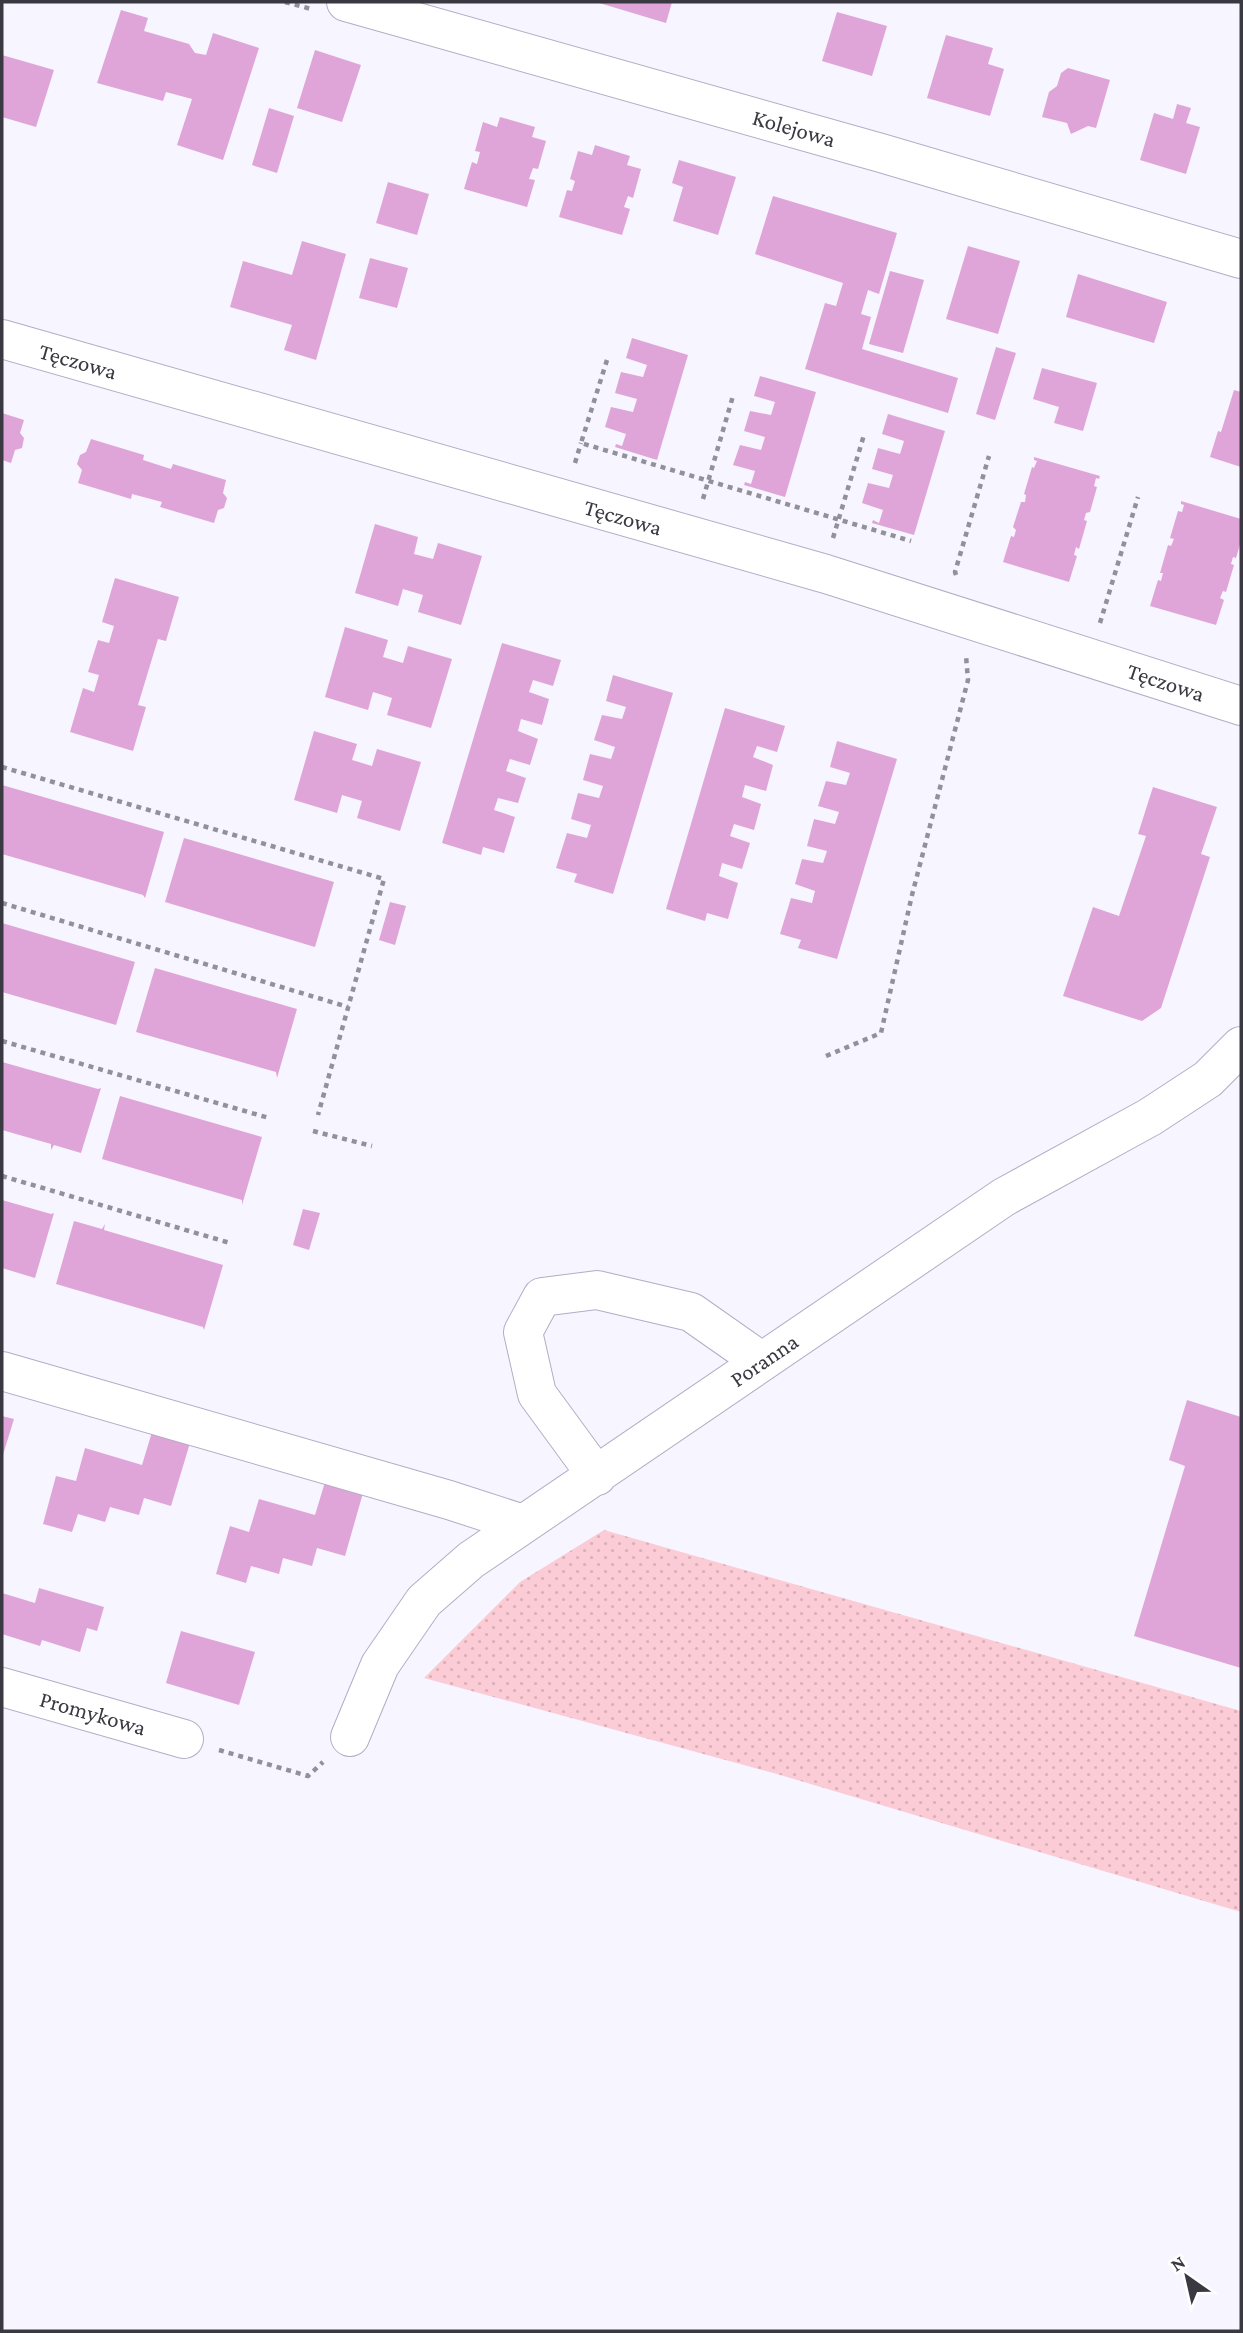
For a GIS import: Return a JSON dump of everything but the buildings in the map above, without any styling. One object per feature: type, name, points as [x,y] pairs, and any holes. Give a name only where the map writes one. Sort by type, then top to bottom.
[{"type":"street","name":"Kolejowa","points":[[346,2],[855,145],[1241,259]]},
{"type":"street","name":"Tęczowa","points":[[2,339],[822,573],[1241,706]]},
{"type":"street","name":"Poranna","points":[[350,1737],[380,1665],[424,1601],[471,1560],[1004,1198],[1150,1117],[1208,1079],[1241,1046]]},
{"type":"street","points":[[597,1476],[537,1394],[523,1332],[542,1297],[597,1290],[691,1312],[761,1361]]},
{"type":"street","points":[[2,1371],[449,1500],[523,1524]]},
{"type":"street","name":"Promykowa","points":[[2,1687],[184,1739]]},
{"type":"path","points":[[607,360],[580,443],[911,541]]},
{"type":"path","points":[[691,536],[733,396]]},
{"type":"path","points":[[822,573],[864,435]]},
{"type":"path","points":[[826,1056],[881,1033],[912,895],[968,680],[961,586],[955,572],[989,456]]},
{"type":"path","points":[[1090,658],[1138,497]]},
{"type":"path","points":[[2,767],[384,878],[318,1115]]},
{"type":"path","points":[[2,903],[348,1007]]},
{"type":"path","points":[[2,1041],[269,1118]]},
{"type":"path","points":[[313,1131],[372,1146]]},
{"type":"path","points":[[2,1176],[230,1243]]},
{"type":"path","points":[[184,1739],[308,1776],[350,1737]]},
{"type":"shaded area","points":[[604,1530],[1241,1711],[1241,1912],[777,1774],[424,1678],[520,1582]]}]
